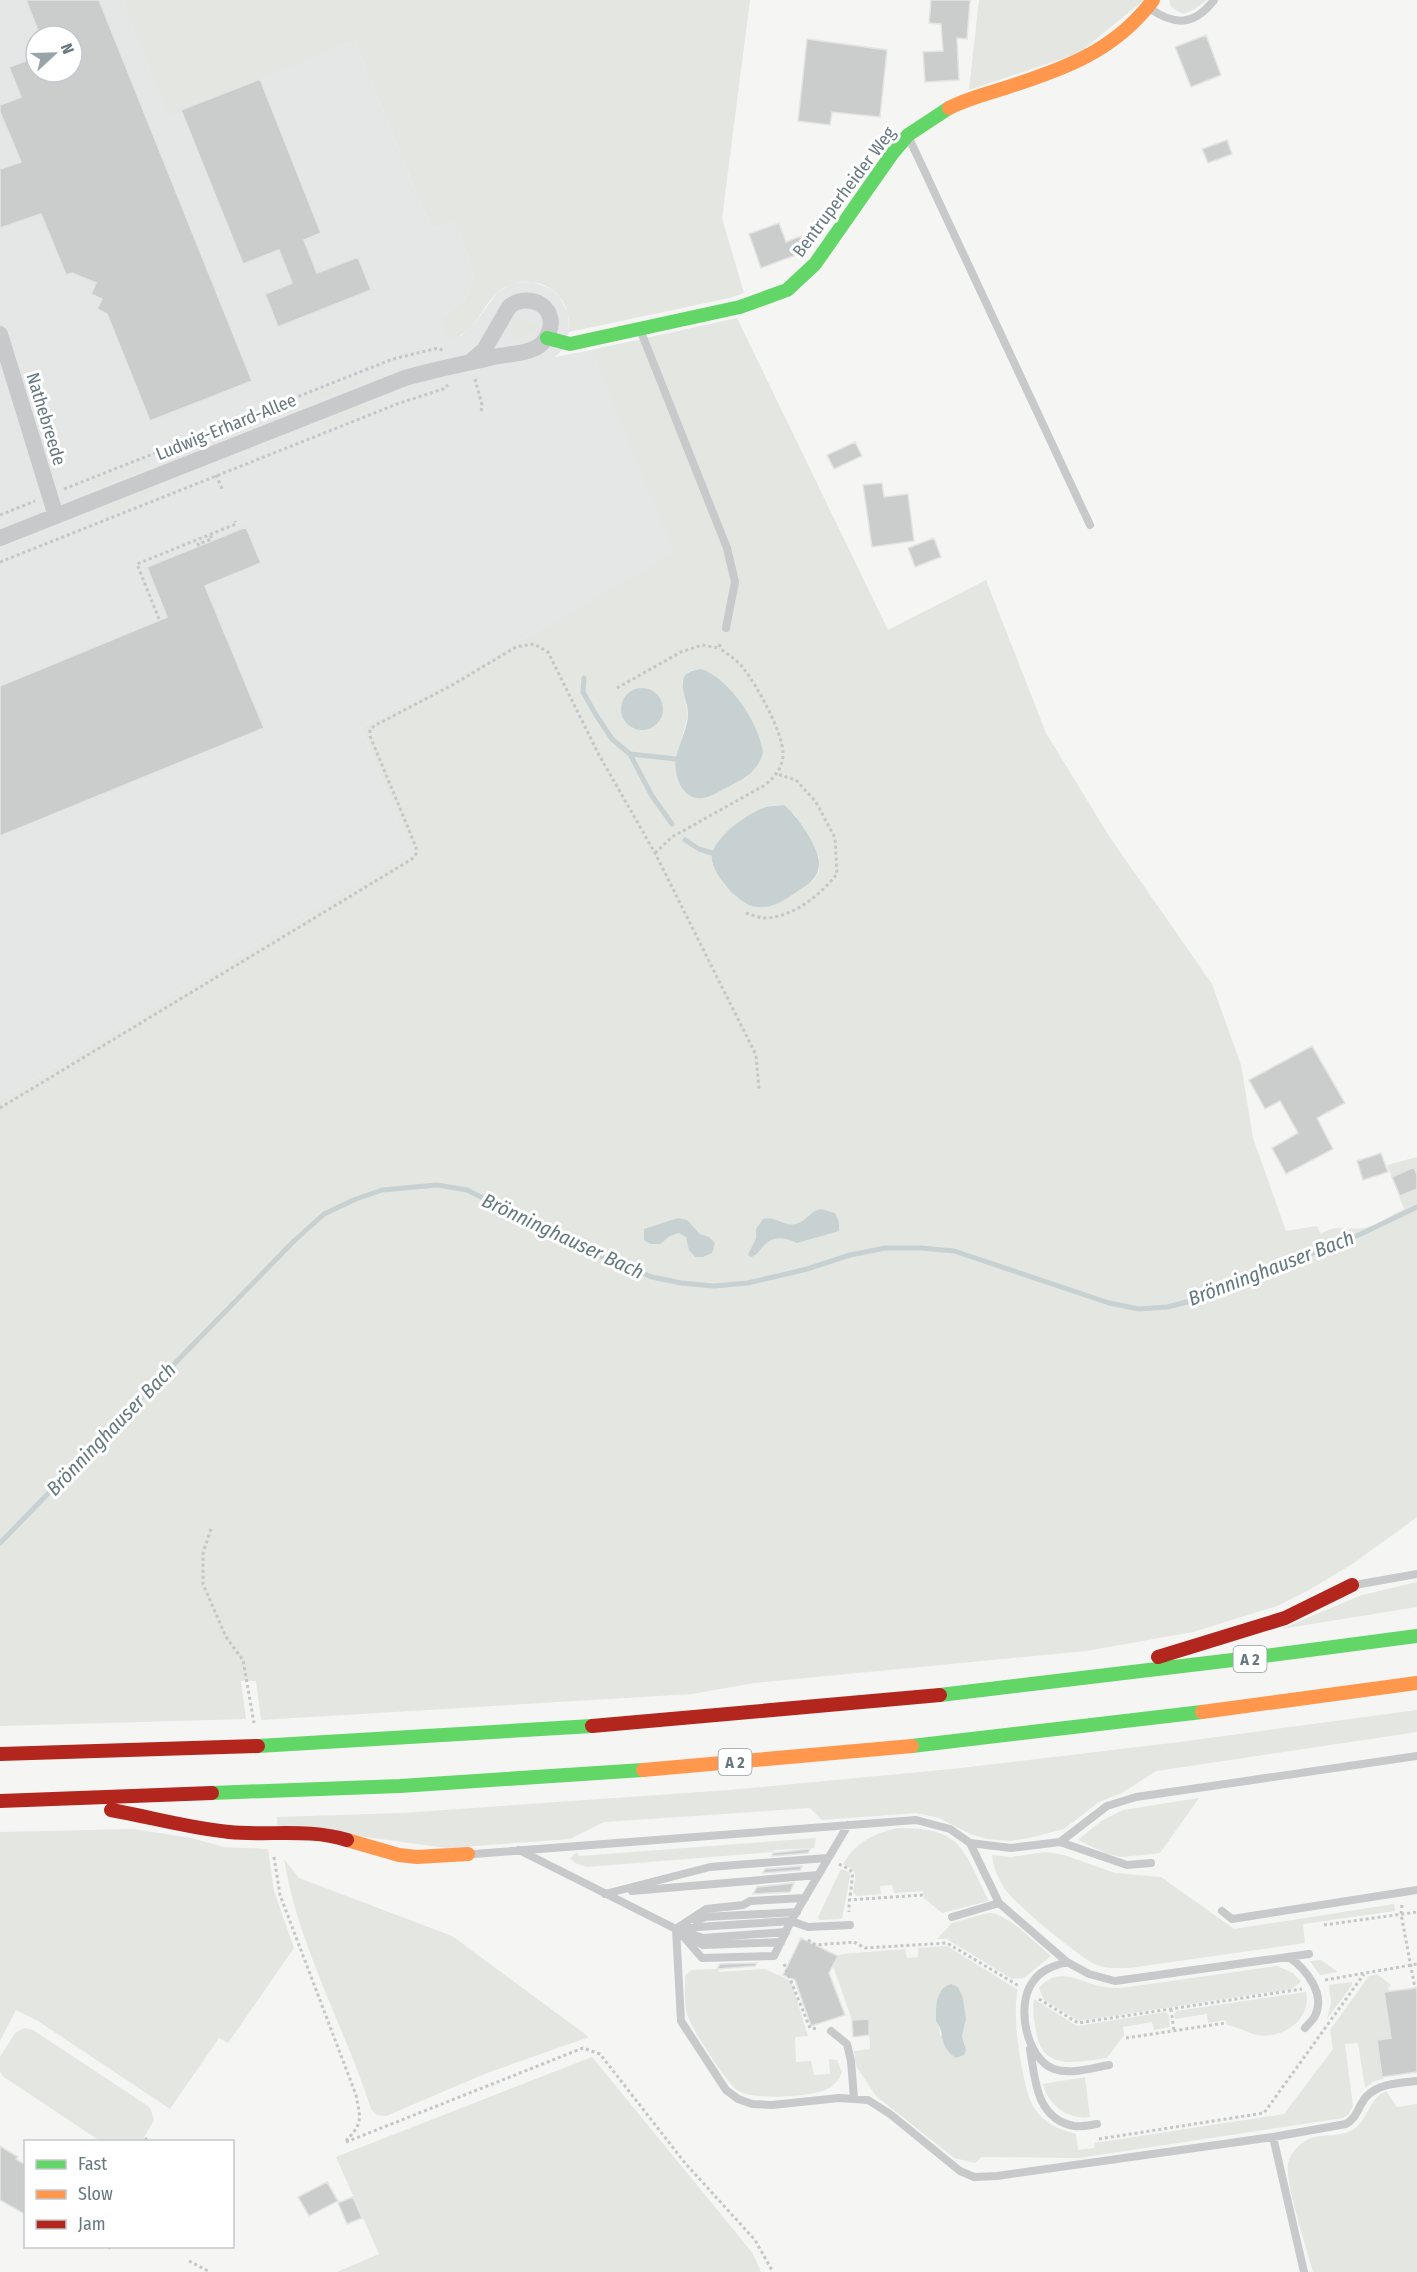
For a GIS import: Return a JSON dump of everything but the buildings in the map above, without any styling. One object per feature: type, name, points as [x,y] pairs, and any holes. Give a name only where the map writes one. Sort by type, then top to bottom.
[{"type":"main road","name":"Bentruperheider Weg","points":[[547,338],[570,344],[740,307],[787,290],[815,264],[892,154],[908,135],[939,113],[957,104],[1086,59],[1117,40],[1151,4]]},
{"type":"main road","points":[[1084,1679],[1284,1617],[1352,1585]]},
{"type":"main road","name":"A 2","points":[[0,1754],[203,1748],[544,1730],[741,1715],[1084,1679],[1417,1636]]},
{"type":"main road","name":"A 2","points":[[0,1801],[400,1786],[580,1775],[871,1750],[1101,1725],[1417,1683]]},
{"type":"main road","points":[[49,1800],[227,1832],[332,1835],[399,1855],[417,1857],[468,1854]]},
{"type":"street","points":[[470,362],[484,350],[508,307],[520,301],[538,303],[550,316],[547,338]]},
{"type":"street","name":"Nathebreede","points":[[0,334],[56,516]]},
{"type":"street","name":"Ludwig-Erhard-Allee","points":[[0,538],[390,384],[421,374],[534,348],[547,338]]},
{"type":"lane","name":"Bentruperheider Weg","points":[[1151,4],[1163,18],[1178,21],[1201,16],[1214,0]]},
{"type":"lane","points":[[908,135],[1090,525]]},
{"type":"lane","points":[[640,329],[727,548],[735,582],[726,628]]},
{"type":"lane","points":[[1352,1585],[1417,1574]]},
{"type":"lane","points":[[1060,1842],[1107,1806],[1136,1797],[1417,1756]]},
{"type":"lane","points":[[468,1854],[916,1820],[950,1829],[970,1843],[1011,1848],[1060,1842],[1127,1865],[1150,1863]]},
{"type":"lane","points":[[676,1929],[702,1958],[774,1956],[827,1858],[849,1826]]},
{"type":"lane","points":[[970,1843],[999,1903],[1067,1962],[1089,1974],[1115,1981],[1309,1954]]},
{"type":"lane","points":[[519,1850],[676,1929],[703,1945],[781,1942]]},
{"type":"lane","points":[[605,1894],[710,1867],[827,1858]]},
{"type":"lane","points":[[605,1894],[708,1883],[818,1875]]},
{"type":"lane","points":[[1222,1911],[1232,1919],[1417,1890]]},
{"type":"lane","points":[[676,1929],[706,1910],[743,1905],[750,1901],[805,1898]]},
{"type":"lane","points":[[952,1917],[999,1903]]},
{"type":"lane","points":[[676,1929],[705,1917],[797,1912]]},
{"type":"lane","points":[[676,1929],[791,1921],[808,1927],[850,1925]]},
{"type":"lane","points":[[676,1929],[704,1938],[786,1932]]},
{"type":"lane","points":[[676,1929],[681,2021],[726,2090],[738,2099],[753,2104],[772,2105],[854,2098],[868,2100],[883,2109],[960,2170],[974,2177],[997,2176],[1273,2137],[1346,2124],[1354,2119],[1366,2097],[1384,2085],[1417,2080]]},
{"type":"lane","points":[[1289,1957],[1307,1972],[1317,1996],[1315,2016],[1305,2028]]},
{"type":"lane","points":[[1067,1962],[1039,1974],[1031,1984],[1025,1998],[1038,2097],[1056,2118],[1074,2126],[1098,2124]]},
{"type":"lane","points":[[831,2031],[847,2044],[854,2098]]},
{"type":"lane","points":[[1030,2046],[1042,2061],[1051,2068],[1061,2071],[1109,2065]]},
{"type":"lane","points":[[1273,2137],[1304,2272]]},
{"type":"path","points":[[67,488],[393,359],[438,348],[470,362],[482,405],[480,412]]},
{"type":"path","points":[[0,562],[397,404],[443,389],[450,382]]},
{"type":"path","points":[[216,475],[223,491]]},
{"type":"path","points":[[0,515],[34,501]]},
{"type":"path","points":[[159,619],[137,564],[236,524],[235,521]]},
{"type":"path","points":[[199,546],[198,544],[212,539],[210,535]]},
{"type":"path","points":[[718,648],[726,628]]},
{"type":"path","points":[[0,1108],[412,859],[416,854],[416,847],[370,736],[370,730],[516,647],[534,644],[548,652],[600,756],[655,853],[756,1056],[759,1089]]},
{"type":"path","points":[[617,688],[681,652],[702,645],[718,648],[733,657],[744,669],[778,728],[783,754],[777,774],[765,785],[672,837],[655,853]]},
{"type":"path","points":[[746,913],[764,918],[786,914],[820,895],[837,874],[835,838],[816,802],[795,780],[777,774]]},
{"type":"path","points":[[211,1529],[203,1553],[203,1584],[226,1637],[243,1660],[249,1688]]},
{"type":"path","points":[[274,1854],[280,1894],[356,2095],[361,2119],[359,2127],[344,2143],[583,2048],[600,2054],[685,2163],[725,2210],[755,2240],[773,2272]]},
{"type":"path","points":[[803,1938],[816,1945],[854,1942],[848,1900],[853,1878],[852,1872],[827,1858]]},
{"type":"path","points":[[1402,1892],[1401,1914],[1415,1988]]},
{"type":"path","points":[[848,1900],[923,1895]]},
{"type":"path","points":[[1324,1925],[1417,1912]]},
{"type":"path","points":[[783,1962],[810,2028],[831,2031]]},
{"type":"path","points":[[1094,2139],[1264,2113],[1365,1973]]},
{"type":"path","points":[[1171,2009],[1174,2031]]},
{"type":"path","points":[[1126,2038],[1225,2023]]},
{"type":"path","points":[[189,2261],[210,2272]]},
{"type":"shaded area","points":[[0,0],[122,0],[168,115],[355,41],[431,229],[454,221],[475,274],[465,299],[440,320],[461,336],[475,323],[497,293],[513,283],[533,282],[551,289],[559,296],[568,313],[569,332],[563,349],[555,357],[591,350],[675,552],[452,680],[361,727],[410,851],[0,1100]]},
{"type":"shaded area","points":[[122,0],[750,0],[722,218],[744,293],[569,332],[567,310],[554,291],[533,282],[518,283],[498,292],[468,330],[450,340],[440,320],[465,299],[475,274],[454,221],[431,229],[355,41],[168,116]]},
{"type":"shaded area","points":[[979,0],[1144,0],[1079,53],[969,90]]},
{"type":"shaded area","points":[[1169,0],[1207,0],[1183,14],[1171,7]]},
{"type":"shaded area","points":[[737,318],[888,630],[986,580],[1046,733],[1109,836],[1212,984],[1241,1065],[1253,1138],[1286,1231],[1317,1226],[1321,1234],[1338,1228],[1364,1228],[1404,1209],[1387,1165],[1417,1157],[1417,1517],[1354,1563],[1277,1606],[1193,1632],[1086,1651],[754,1683],[692,1694],[261,1720],[256,1681],[241,1681],[246,1719],[0,1726],[0,1100],[410,851],[361,727],[452,680],[674,552],[591,350]],"holes":[[[701,669],[721,681],[730,691],[752,725],[762,746],[747,777],[703,798],[676,759],[688,716],[682,681],[686,674]],[[794,813],[819,857],[819,870],[814,880],[772,906],[745,902],[724,885],[712,863]]]},
{"type":"shaded area","points":[[522,319],[537,325],[536,329],[526,336],[510,338],[507,332],[514,322]]},
{"type":"shaded area","points":[[357,377],[359,383],[316,400],[307,397]]},
{"type":"shaded area","points":[[365,404],[368,411],[319,430],[324,420]]},
{"type":"shaded area","points":[[145,461],[140,470],[96,488],[93,481]]},
{"type":"shaded area","points":[[148,490],[157,494],[105,515],[102,508]]},
{"type":"shaded area","points":[[701,669],[722,682],[741,703],[756,728],[763,752],[758,765],[740,781],[713,795],[696,798],[684,791],[680,785],[675,764],[688,717],[683,680],[687,673]]},
{"type":"shaded area","points":[[642,688],[657,694],[663,709],[657,724],[642,730],[627,724],[621,709],[627,694]]},
{"type":"shaded area","points":[[784,805],[800,823],[815,848],[819,863],[817,873],[808,884],[772,906],[750,905],[734,895],[720,879],[712,862],[714,848],[725,833],[751,814],[766,807]]},
{"type":"shaded area","points":[[821,1209],[835,1213],[839,1222],[839,1231],[797,1243],[787,1239],[774,1239],[755,1255],[751,1257],[748,1255],[756,1238],[756,1229],[763,1219],[796,1224],[814,1211]]},
{"type":"shaded area","points":[[678,1218],[687,1220],[700,1234],[709,1237],[715,1243],[712,1253],[703,1257],[695,1257],[689,1250],[686,1237],[679,1233],[670,1236],[660,1244],[650,1244],[644,1240],[644,1229]]},
{"type":"shaded area","points":[[1417,1582],[1417,1607],[1281,1629],[1362,1595]]},
{"type":"shaded area","points":[[1417,1710],[1417,1732],[1156,1771],[1122,1793],[1099,1802],[1064,1829],[1009,1841],[970,1834],[939,1818],[916,1813],[822,1820],[810,1808],[604,1822],[570,1839],[447,1848],[277,1825],[277,1817],[402,1813],[729,1790],[952,1769],[1180,1742]]},
{"type":"shaded area","points":[[1199,1798],[1160,1853],[1122,1857],[1107,1854],[1078,1840],[1101,1821],[1123,1810]]},
{"type":"shaded area","points":[[897,1828],[936,1832],[948,1837],[966,1855],[989,1901],[942,1913],[924,1898],[923,1891],[894,1893],[892,1885],[880,1886],[881,1894],[857,1896],[853,1892],[854,1872],[843,1864],[848,1856],[866,1840]]},
{"type":"shaded area","points":[[133,1829],[191,1838],[224,1847],[268,1849],[274,1891],[294,1948],[228,2043],[219,2038],[170,2109],[38,2021],[16,2010],[0,2041],[0,1832]]},
{"type":"shaded area","points":[[816,1838],[814,1848],[773,1852],[587,1867],[575,1863],[570,1858],[577,1852],[579,1856]]},
{"type":"shaded area","points":[[1046,1852],[1064,1855],[1115,1873],[1161,1877],[1234,1929],[1394,1904],[1395,1911],[1303,1924],[1305,1943],[1129,1968],[1105,1967],[1089,1961],[1034,1918],[1005,1889],[993,1864],[992,1855],[1011,1857]]},
{"type":"shaded area","points":[[284,1859],[299,1878],[452,1936],[589,2037],[487,2073],[386,2116],[377,2115],[371,2109],[311,1954],[300,1923]]},
{"type":"shaded area","points":[[841,1869],[849,1872],[850,1876],[842,1919],[820,1920],[818,1917]]},
{"type":"shaded area","points":[[988,1913],[996,1914],[1012,1923],[1051,1956],[1024,1978],[1012,1979],[947,1939],[937,1939],[952,1923]]},
{"type":"shaded area","points":[[947,1946],[1018,1990],[1017,2032],[1025,2084],[1030,2098],[1034,2108],[1047,2122],[1076,2134],[1078,2150],[1094,2148],[1095,2143],[1284,2114],[1333,2049],[1330,2030],[1369,1976],[1377,1974],[1391,1985],[1388,1988],[1389,1991],[1385,1992],[1391,2038],[1383,2079],[1365,2088],[1358,2043],[1345,2044],[1353,2106],[1348,2115],[1343,2118],[1079,2158],[982,2157],[975,2163],[954,2158],[876,2096],[856,2066],[854,2051],[870,2049],[869,2019],[852,2020],[833,1966],[842,1954],[905,1949],[907,1958],[918,1957],[918,1948]],"holes":[[[963,1998],[966,2019],[962,2036],[965,2044],[940,2035],[936,2021],[936,2007]]]},
{"type":"shaded area","points":[[1321,1960],[1338,1972],[1320,1975],[1310,1961]]},
{"type":"shaded area","points":[[1277,1966],[1293,1973],[1301,1982],[1291,1989],[1079,2021],[1044,2000],[1039,1988],[1051,1978],[1064,1976],[1102,1987],[1121,1988]]},
{"type":"shaded area","points":[[718,1969],[719,1972],[765,1969],[791,1981],[808,2036],[795,2037],[796,2062],[811,2061],[814,2075],[830,2074],[829,2059],[837,2060],[842,2072],[836,2082],[823,2091],[789,2096],[753,2095],[737,2090],[725,2077],[703,2044],[691,2024],[686,2007],[685,1975],[692,1970]]},
{"type":"shaded area","points":[[1352,1982],[1327,2019],[1331,2003],[1329,1985]]},
{"type":"shaded area","points":[[951,1984],[958,1987],[963,1998],[966,2019],[962,2036],[966,2050],[964,2055],[956,2058],[946,2048],[936,2021],[939,1994]]},
{"type":"shaded area","points":[[1306,1992],[1305,2011],[1300,2019],[1277,2034],[1254,2034],[1227,2025],[1226,2020],[1208,2023],[1207,2014],[1175,2019],[1174,2014],[1176,2011]]},
{"type":"shaded area","points":[[1034,1999],[1077,2026],[1165,2012],[1169,2015],[1170,2027],[1154,2030],[1152,2022],[1123,2027],[1124,2035],[1107,2058],[1062,2061],[1053,2059],[1045,2053],[1040,2044],[1034,2019]]},
{"type":"shaded area","points":[[24,2028],[33,2030],[148,2106],[154,2120],[143,2140],[98,2140],[4,2077],[0,2072],[0,2057],[15,2033]]},
{"type":"shaded area","points":[[592,2057],[753,2254],[761,2272],[337,2272],[379,2254],[336,2157]]},
{"type":"shaded area","points":[[1085,2077],[1090,2117],[1074,2116],[1060,2110],[1049,2098],[1043,2084]]},
{"type":"shaded area","points":[[1386,2091],[1397,2107],[1417,2104],[1417,2272],[1313,2272],[1290,2186],[1289,2159],[1302,2143],[1309,2139],[1344,2134],[1354,2129],[1363,2120],[1376,2099]]},
{"type":"waterway","points":[[584,678],[583,692],[596,715],[612,739],[630,754],[652,796],[672,824]]},
{"type":"waterway","points":[[630,754],[676,759]]},
{"type":"waterway","points":[[685,840],[699,849],[712,853]]},
{"type":"waterway","name":"Brönninghauser Bach","points":[[0,1543],[294,1241],[324,1214],[382,1190],[437,1185],[467,1190],[609,1260],[652,1277],[681,1283],[714,1286],[748,1283],[807,1269],[850,1255],[885,1248],[921,1248],[954,1251],[1109,1303],[1139,1309],[1167,1307],[1191,1301],[1361,1234],[1417,1207]]},
{"type":"traffic: fast","points":[[547,338],[570,344],[740,307],[787,290],[815,264],[892,154],[908,135],[949,108]]},
{"type":"traffic: fast","points":[[940,1695],[1417,1636]]},
{"type":"traffic: fast","points":[[912,1746],[1202,1712]]},
{"type":"traffic: fast","points":[[258,1746],[592,1726]]},
{"type":"traffic: fast","points":[[212,1793],[400,1786],[643,1770]]},
{"type":"traffic: slow","points":[[949,108],[969,99],[1027,81],[1087,56],[1122,33],[1153,0]]},
{"type":"traffic: slow","points":[[1202,1712],[1417,1683]]},
{"type":"traffic: slow","points":[[643,1770],[912,1746]]},
{"type":"traffic: slow","points":[[347,1840],[399,1855],[417,1857],[468,1854]]},
{"type":"traffic: jam","points":[[1158,1657],[1285,1618],[1352,1585]]},
{"type":"traffic: jam","points":[[592,1726],[940,1695]]},
{"type":"traffic: jam","points":[[0,1754],[258,1746]]},
{"type":"traffic: jam","points":[[0,1801],[212,1793]]},
{"type":"traffic: jam","points":[[111,1810],[214,1830],[244,1833],[318,1834],[347,1840]]}]
